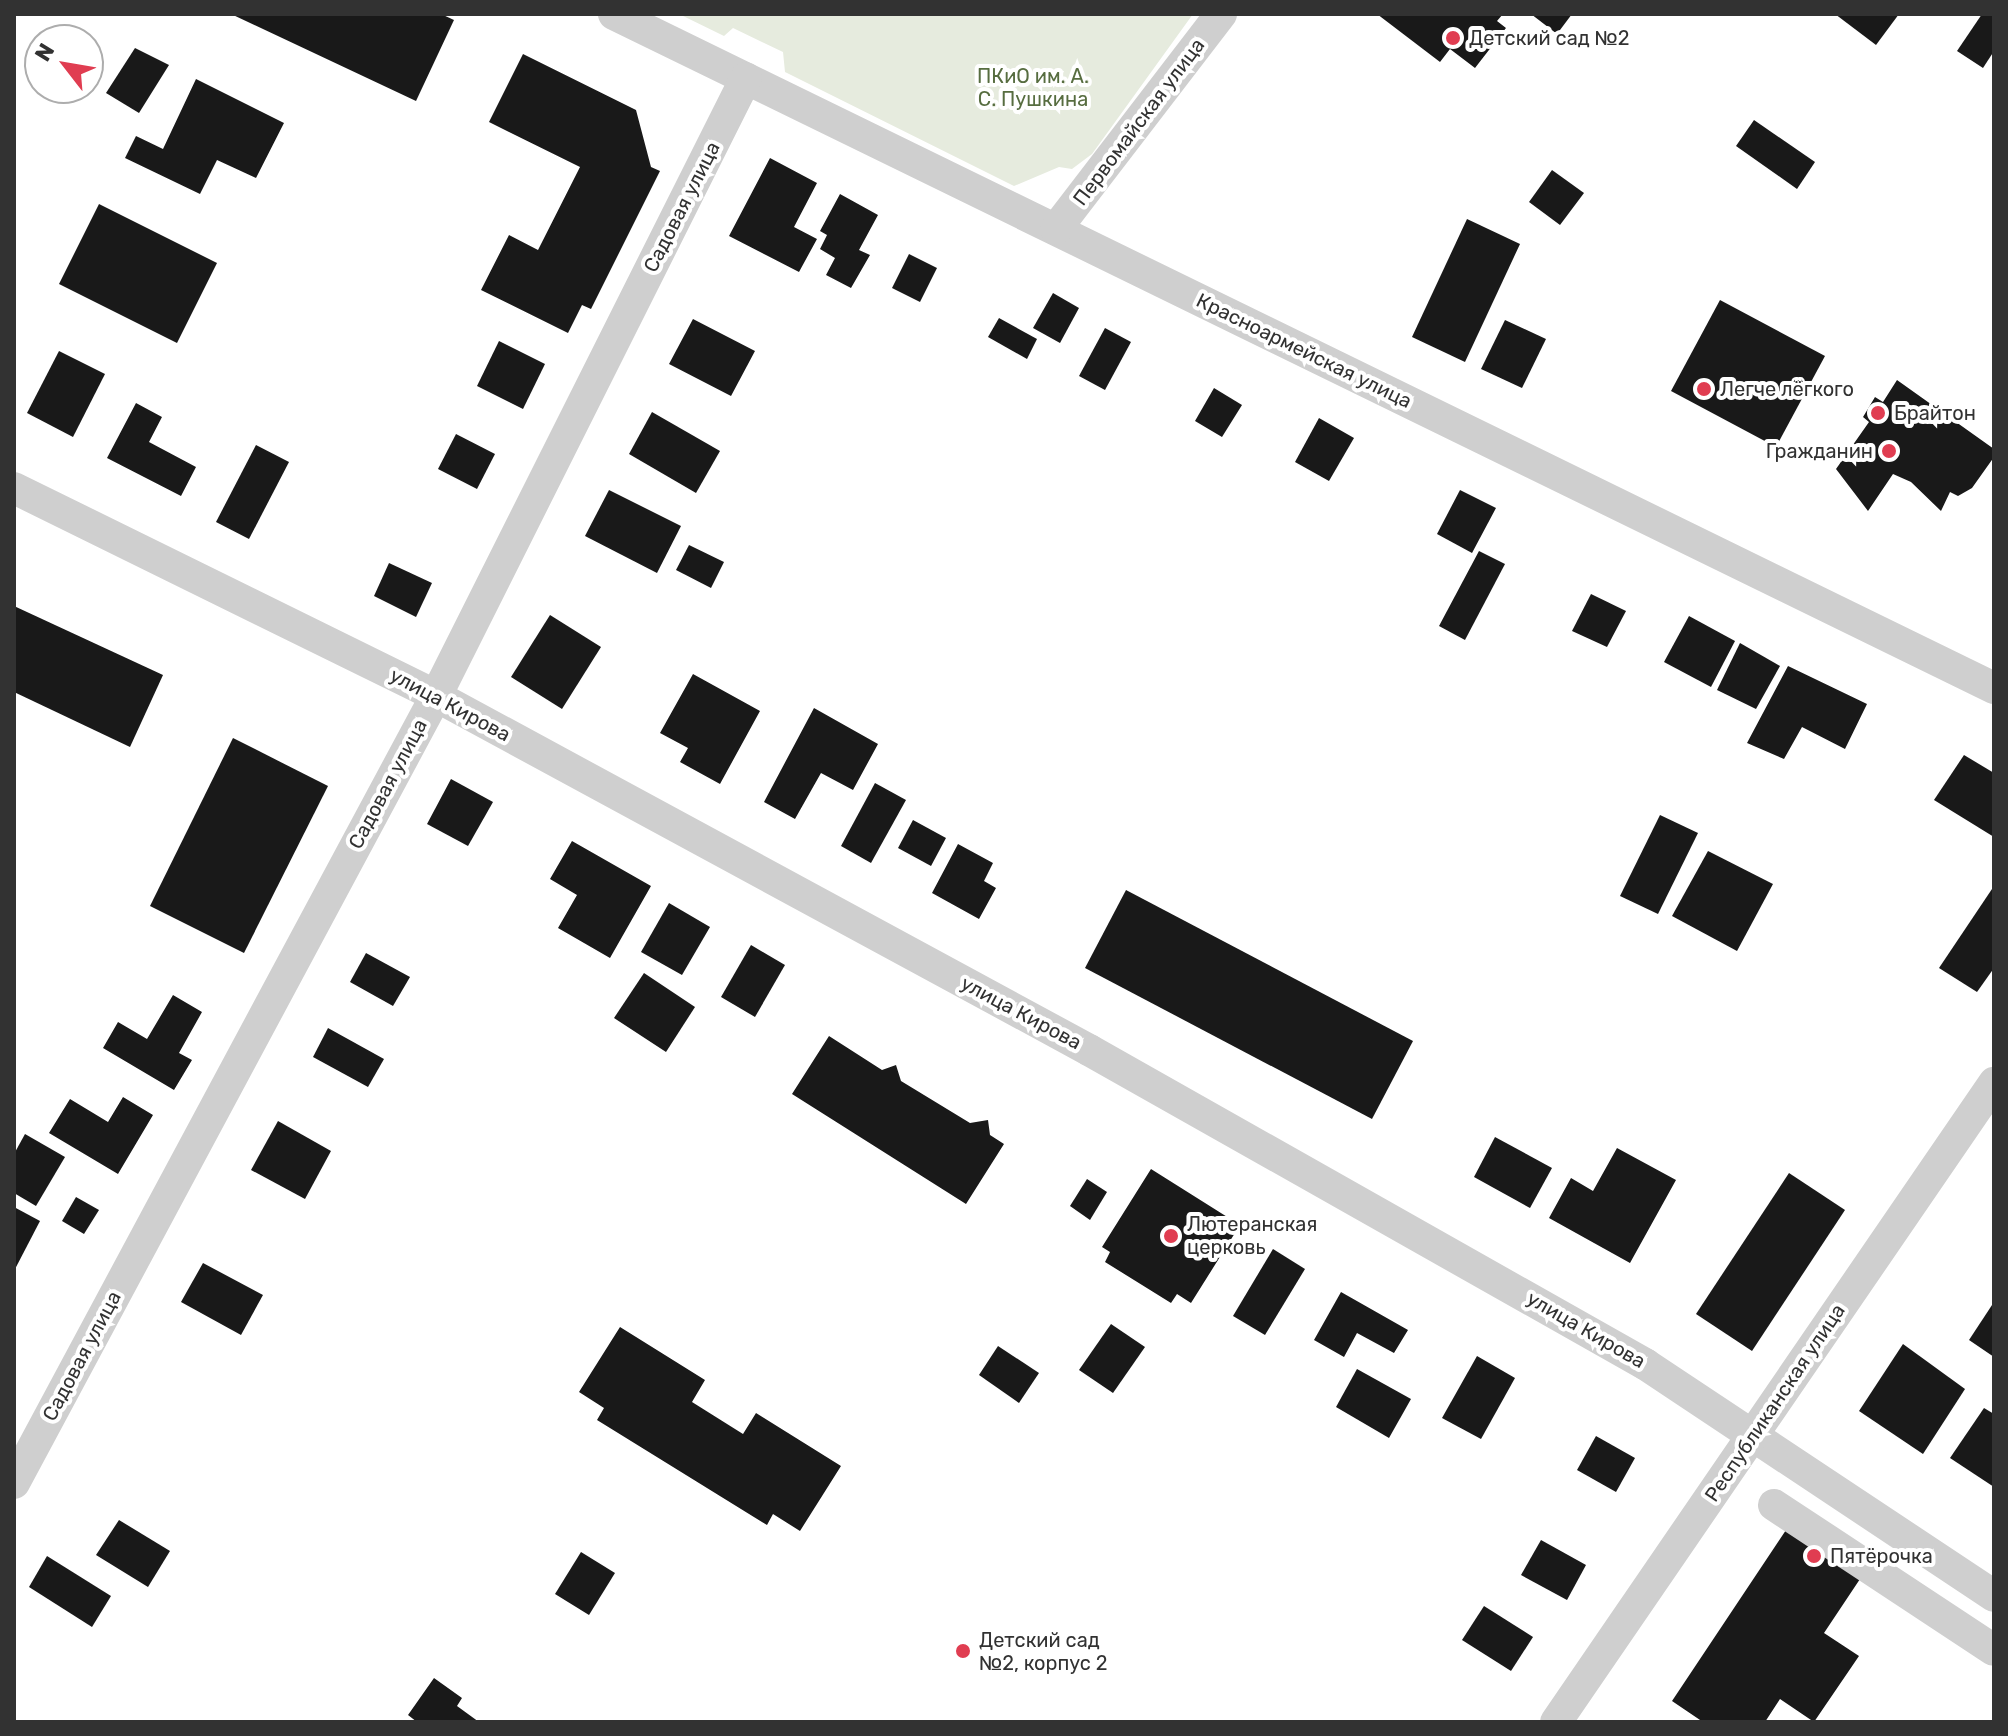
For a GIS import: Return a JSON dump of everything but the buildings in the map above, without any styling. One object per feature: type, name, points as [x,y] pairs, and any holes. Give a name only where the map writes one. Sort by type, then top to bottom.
[{"type":"street","name":"Красноармейская улица","points":[[614,14],[1994,688]]},
{"type":"street","name":"Первомайская улица","points":[[1056,229],[1221,14]]},
{"type":"street","name":"Садовая улица","points":[[14,1483],[436,696],[746,78]]},
{"type":"street","name":"улица Кирова","points":[[14,488],[436,696],[1523,1293],[1754,1433],[1994,1596]]},
{"type":"street","name":"Республиканская улица","points":[[1556,1722],[1994,1083]]},
{"type":"street","points":[[1774,1505],[1994,1650]]},
{"type":"green space","name":"ПКиО им. А. С. Пушкина","points":[[679,14],[1193,14],[1092,154],[1072,169],[1059,167],[1014,186],[785,72],[783,52],[733,28],[724,36]]},
{"type":"place","name":"Детский сад №2","points":[[1453,38]]},
{"type":"place","name":"Легче лёгкого","points":[[1704,389]]},
{"type":"place","name":"Брайтон","points":[[1878,413]]},
{"type":"place","name":"Гражданин","points":[[1889,451]]},
{"type":"place","name":"Лютеранская церковь","points":[[1171,1236]]},
{"type":"place","name":"Пятёрочка","points":[[1814,1556]]},
{"type":"place","name":"Детский сад №2, корпус 2","points":[[963,1651]]}]
